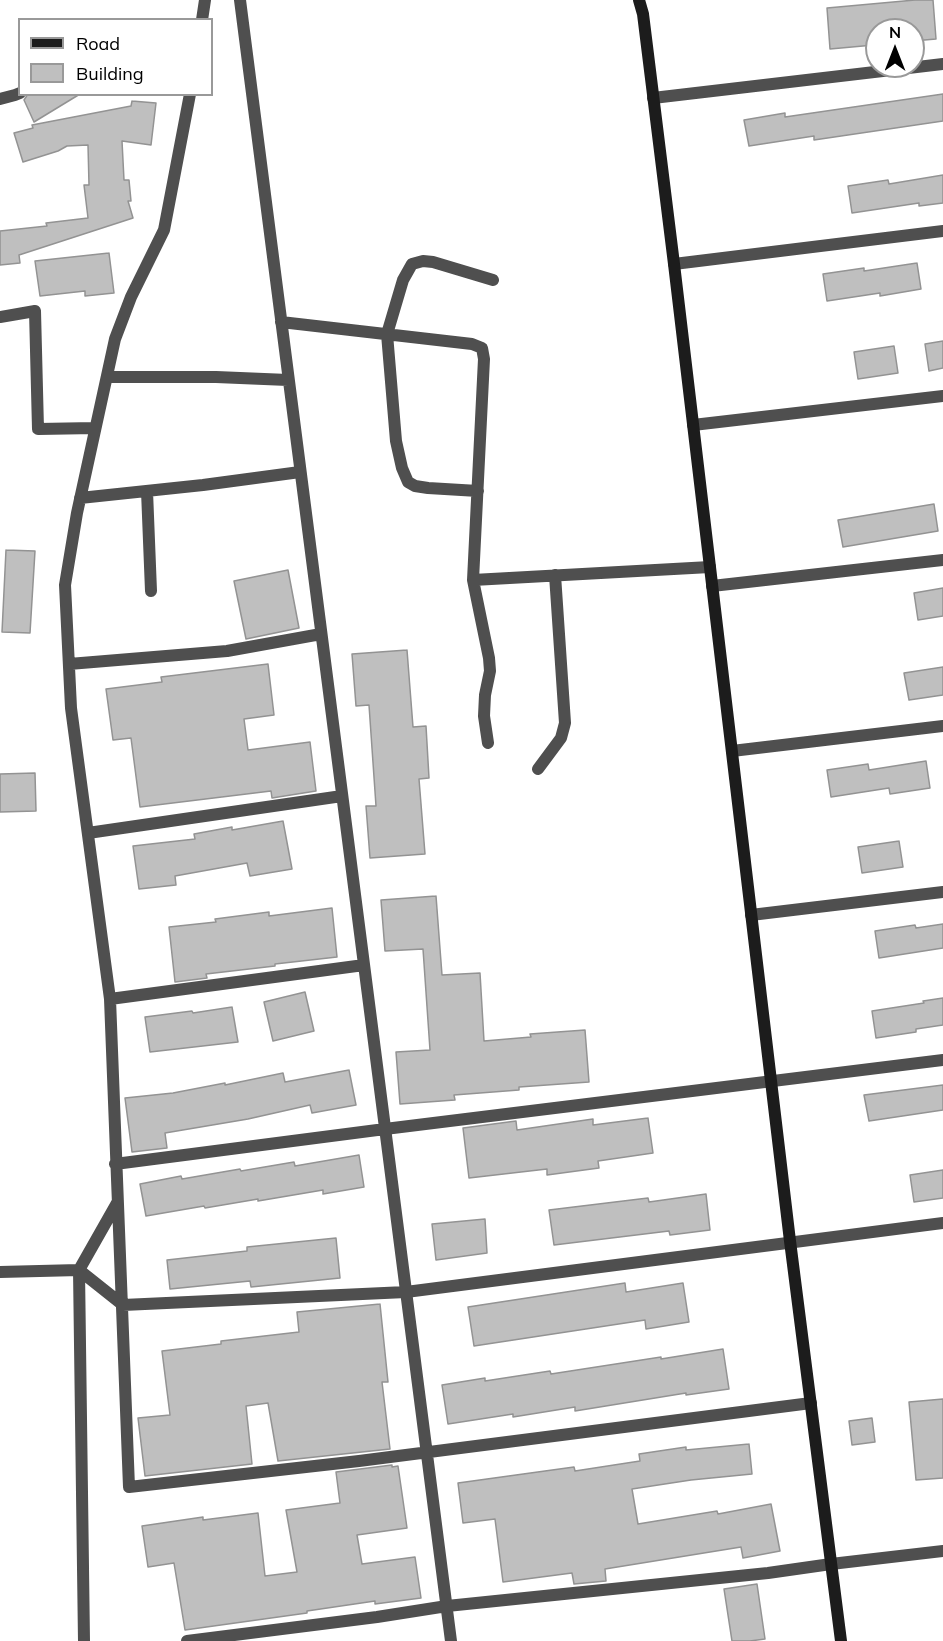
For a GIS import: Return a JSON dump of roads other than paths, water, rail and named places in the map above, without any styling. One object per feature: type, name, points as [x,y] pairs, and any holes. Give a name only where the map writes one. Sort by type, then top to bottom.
[{"type":"main road","points":[[639,0],[643,14],[674,264],[790,1241],[841,1641]]},
{"type":"street","points":[[202,18],[205,0]]},
{"type":"street","points":[[240,0],[451,1641]]},
{"type":"street","points":[[653,98],[943,64]]},
{"type":"street","points":[[0,99],[18,94]]},
{"type":"street","points":[[190,96],[164,230],[131,297],[115,339],[80,498],[65,585],[71,708],[110,999],[129,1487],[359,1461],[811,1403]]},
{"type":"street","points":[[674,264],[943,231]]},
{"type":"street","points":[[478,491],[428,488],[408,483],[396,441],[387,334],[403,280],[412,264],[423,261],[433,262],[493,280]]},
{"type":"street","points":[[0,316],[35,311],[38,429],[95,428]]},
{"type":"street","points":[[281,322],[472,344],[482,348],[484,358],[473,580],[489,658],[490,671],[484,716],[488,743]]},
{"type":"street","points":[[107,377],[216,377],[288,380]]},
{"type":"street","points":[[693,425],[943,396]]},
{"type":"street","points":[[80,498],[300,472]]},
{"type":"street","points":[[147,491],[151,591]]},
{"type":"street","points":[[712,586],[943,560]]},
{"type":"street","points":[[473,580],[710,567]]},
{"type":"street","points":[[538,769],[561,738],[565,723],[555,575]]},
{"type":"street","points":[[69,664],[226,651],[321,634]]},
{"type":"street","points":[[732,751],[943,726]]},
{"type":"street","points":[[88,833],[342,796]]},
{"type":"street","points":[[751,915],[943,892]]},
{"type":"street","points":[[110,999],[364,965]]},
{"type":"street","points":[[115,1164],[943,1060]]},
{"type":"street","points":[[84,1641],[79,1270],[117,1202]]},
{"type":"street","points":[[0,1272],[79,1270],[123,1305],[406,1292],[943,1222]]},
{"type":"street","points":[[187,1641],[447,1606],[768,1573],[943,1551]]}]
